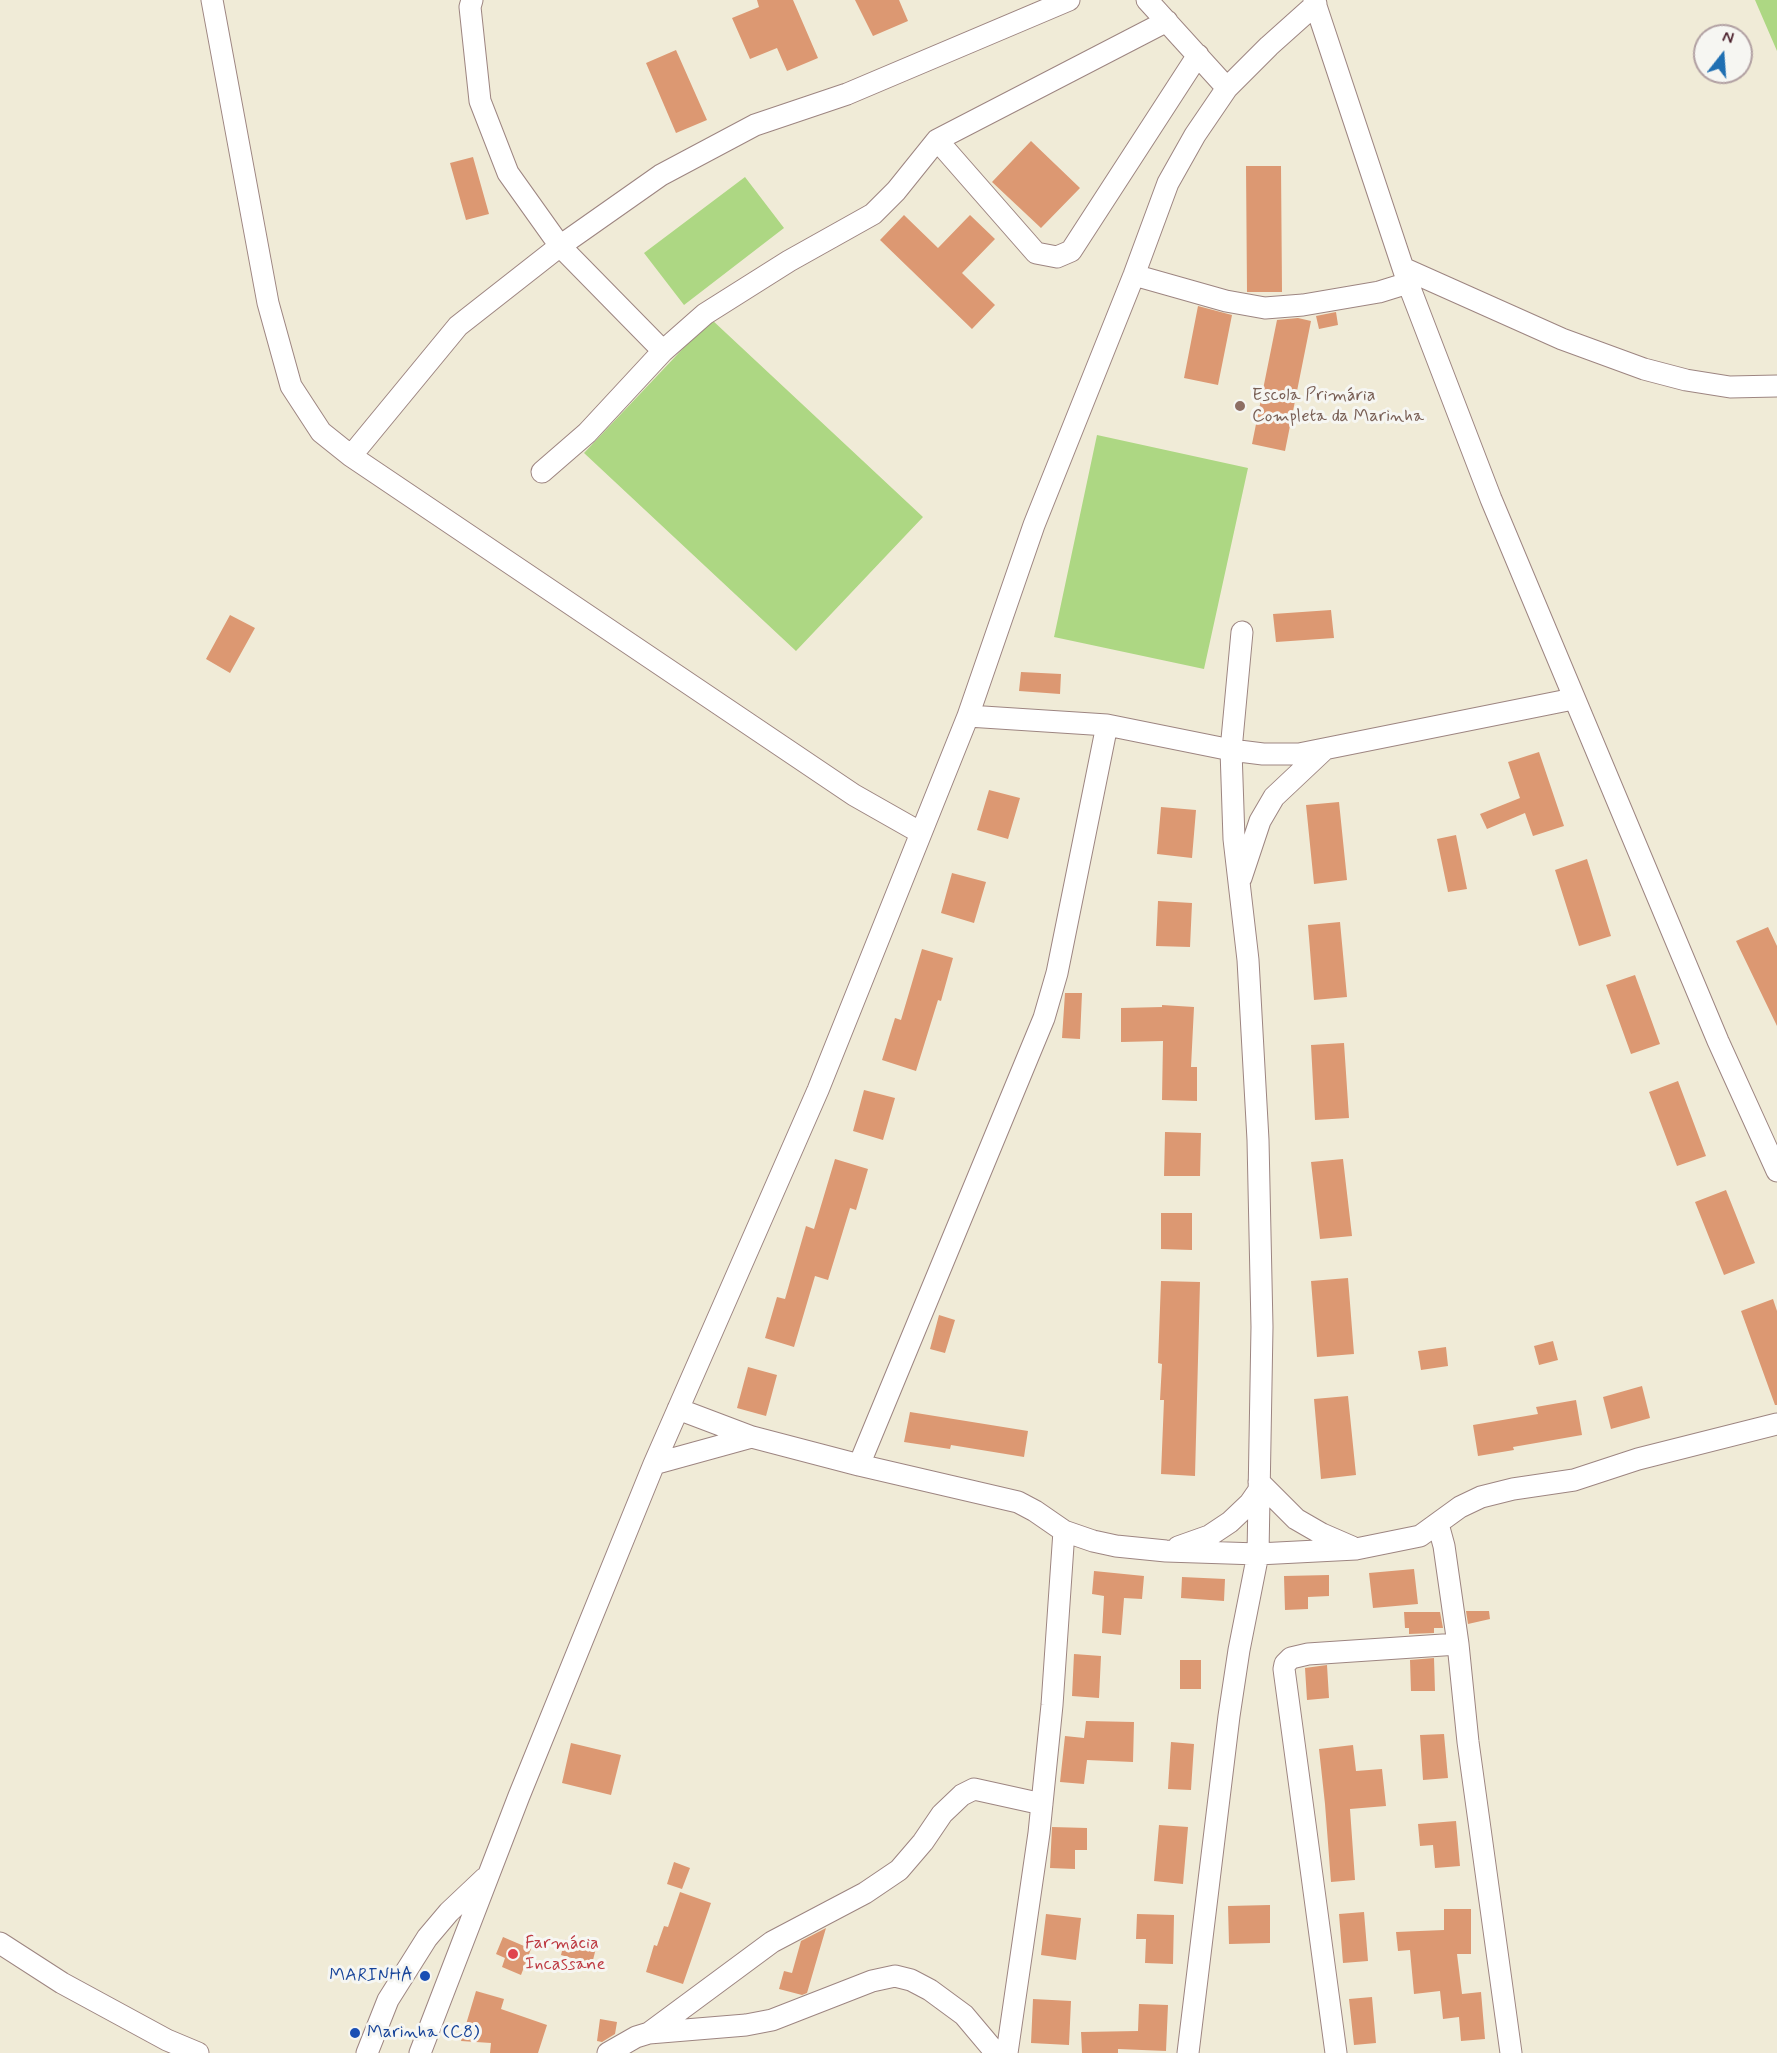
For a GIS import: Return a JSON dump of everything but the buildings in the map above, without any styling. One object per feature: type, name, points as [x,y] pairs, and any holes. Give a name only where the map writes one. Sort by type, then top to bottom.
[{"type":"street","points":[[213,0],[268,303],[291,386],[321,432],[351,456],[854,795],[921,833]]},
{"type":"street","points":[[472,0],[470,7],[480,101],[508,173],[560,246],[663,351]]},
{"type":"street","points":[[351,456],[458,326],[560,246],[661,175],[755,125],[847,94],[1069,0]]},
{"type":"street","points":[[1147,0],[1227,88]]},
{"type":"street","points":[[420,2053],[519,1796],[654,1464],[818,1090],[968,716],[1034,525],[1134,275],[1168,183],[1195,135],[1227,88],[1315,2],[1405,275],[1491,499],[1718,1041],[1777,1171]]},
{"type":"street","points":[[542,472],[587,433],[663,351],[705,314],[789,261],[873,214],[896,191],[937,140],[1167,21]]},
{"type":"street","points":[[937,140],[1036,253],[1057,257],[1071,251],[1198,55]]},
{"type":"street","points":[[1134,275],[1226,302],[1265,308],[1304,305],[1379,292],[1405,275]]},
{"type":"street","points":[[1405,275],[1644,369],[1686,380],[1730,387],[1777,386]]},
{"type":"street","points":[[1188,2053],[1228,1716],[1258,1554],[1262,1327],[1258,1140],[1248,960],[1234,838],[1231,750],[1242,632]]},
{"type":"street","points":[[968,716],[1107,725],[1231,750],[1263,754],[1299,754],[1573,699]]},
{"type":"street","points":[[858,1465],[1052,996],[1107,725]]},
{"type":"street","points":[[1239,883],[1260,821],[1274,797],[1326,749]]},
{"type":"street","points":[[678,1409],[752,1437],[858,1465],[1018,1502],[1064,1531],[1116,1546],[1166,1551],[1258,1554],[1356,1549],[1420,1536],[1460,1507],[1481,1497],[1574,1480],[1638,1459],[1777,1424]]},
{"type":"street","points":[[654,1464],[752,1437]]},
{"type":"street","points":[[1259,1486],[1296,1519],[1356,1549]]},
{"type":"street","points":[[1166,1551],[1209,1536],[1250,1503],[1259,1486]]},
{"type":"street","points":[[1438,1524],[1444,1546],[1458,1644],[1468,1742],[1511,2053]]},
{"type":"street","points":[[1007,2053],[1042,1804],[1052,1706],[1064,1531]]},
{"type":"street","points":[[1336,2053],[1284,1669],[1291,1658],[1308,1654],[1458,1644]]},
{"type":"street","points":[[649,2033],[772,1942],[866,1893],[899,1870],[923,1842],[942,1814],[962,1794],[974,1789],[1042,1804]]},
{"type":"street","points":[[367,2053],[388,2000],[427,1938],[449,1912],[490,1874]]},
{"type":"street","points":[[0,1943],[165,2046],[198,2053]]},
{"type":"street","points":[[608,2053],[636,2037],[649,2033],[759,2023],[872,1981],[895,1977],[911,1980],[930,1990],[964,2015],[996,2053]]},
{"type":"green space","points":[[1755,0],[1777,0],[1777,51],[1758,7]]},
{"type":"green space","points":[[745,177],[784,228],[684,305],[644,253]]},
{"type":"green space","points":[[711,319],[923,517],[796,651],[584,453]]},
{"type":"green space","points":[[1097,435],[1248,468],[1204,669],[1054,637]]},
{"type":"place","name":"Escola Primária Completa da Marinha","points":[[1240,406]]},
{"type":"place","name":"Farmácia Incassane","points":[[513,1954]]},
{"type":"place","name":"MARINHA","points":[[425,1976]]},
{"type":"place","name":"Marinha (C8)","points":[[355,2033]]}]
